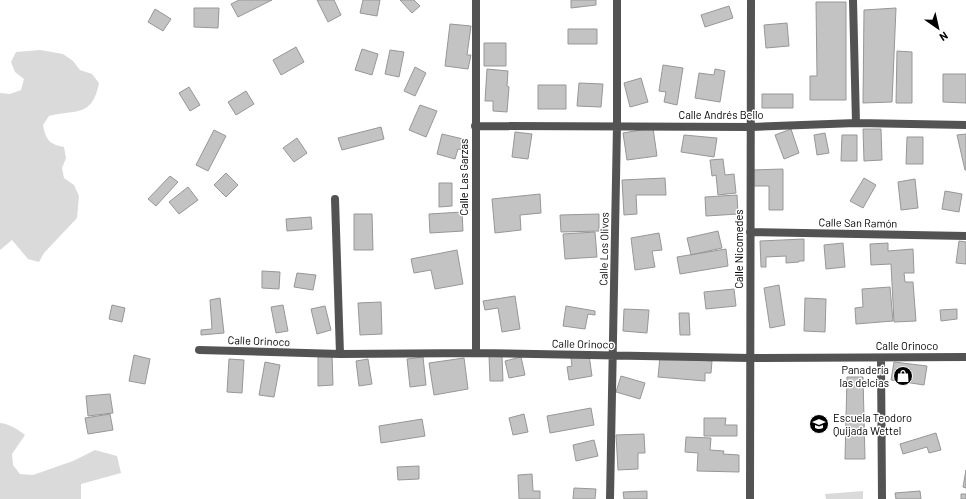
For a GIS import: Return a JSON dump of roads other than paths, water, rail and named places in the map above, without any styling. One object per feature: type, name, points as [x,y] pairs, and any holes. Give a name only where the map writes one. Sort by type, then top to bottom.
[{"type":"street","name":"Calle Las Garzas","points":[[476,0],[476,353]]},
{"type":"street","name":"Calle Los Olivos","points":[[610,499],[618,126],[617,0]]},
{"type":"street","name":"Calle Nicomedes","points":[[750,499],[750,232],[752,127],[751,0]]},
{"type":"street","points":[[854,0],[856,123]]},
{"type":"street","name":"Calle Andrés Bello","points":[[475,126],[752,127],[856,123],[966,125]]},
{"type":"street","points":[[334,199],[340,354]]},
{"type":"street","name":"Calle San Ramón","points":[[750,232],[966,236]]},
{"type":"street","name":"Calle Orinoco","points":[[200,350],[340,354],[476,353],[750,358],[966,357]]},
{"type":"street","points":[[881,358],[882,499]]},
{"type":"place","name":"Panadería las delcias","points":[[903,376]]},
{"type":"place","name":"Escuela Teodoro Quijada Wettel","points":[[819,424]]}]
